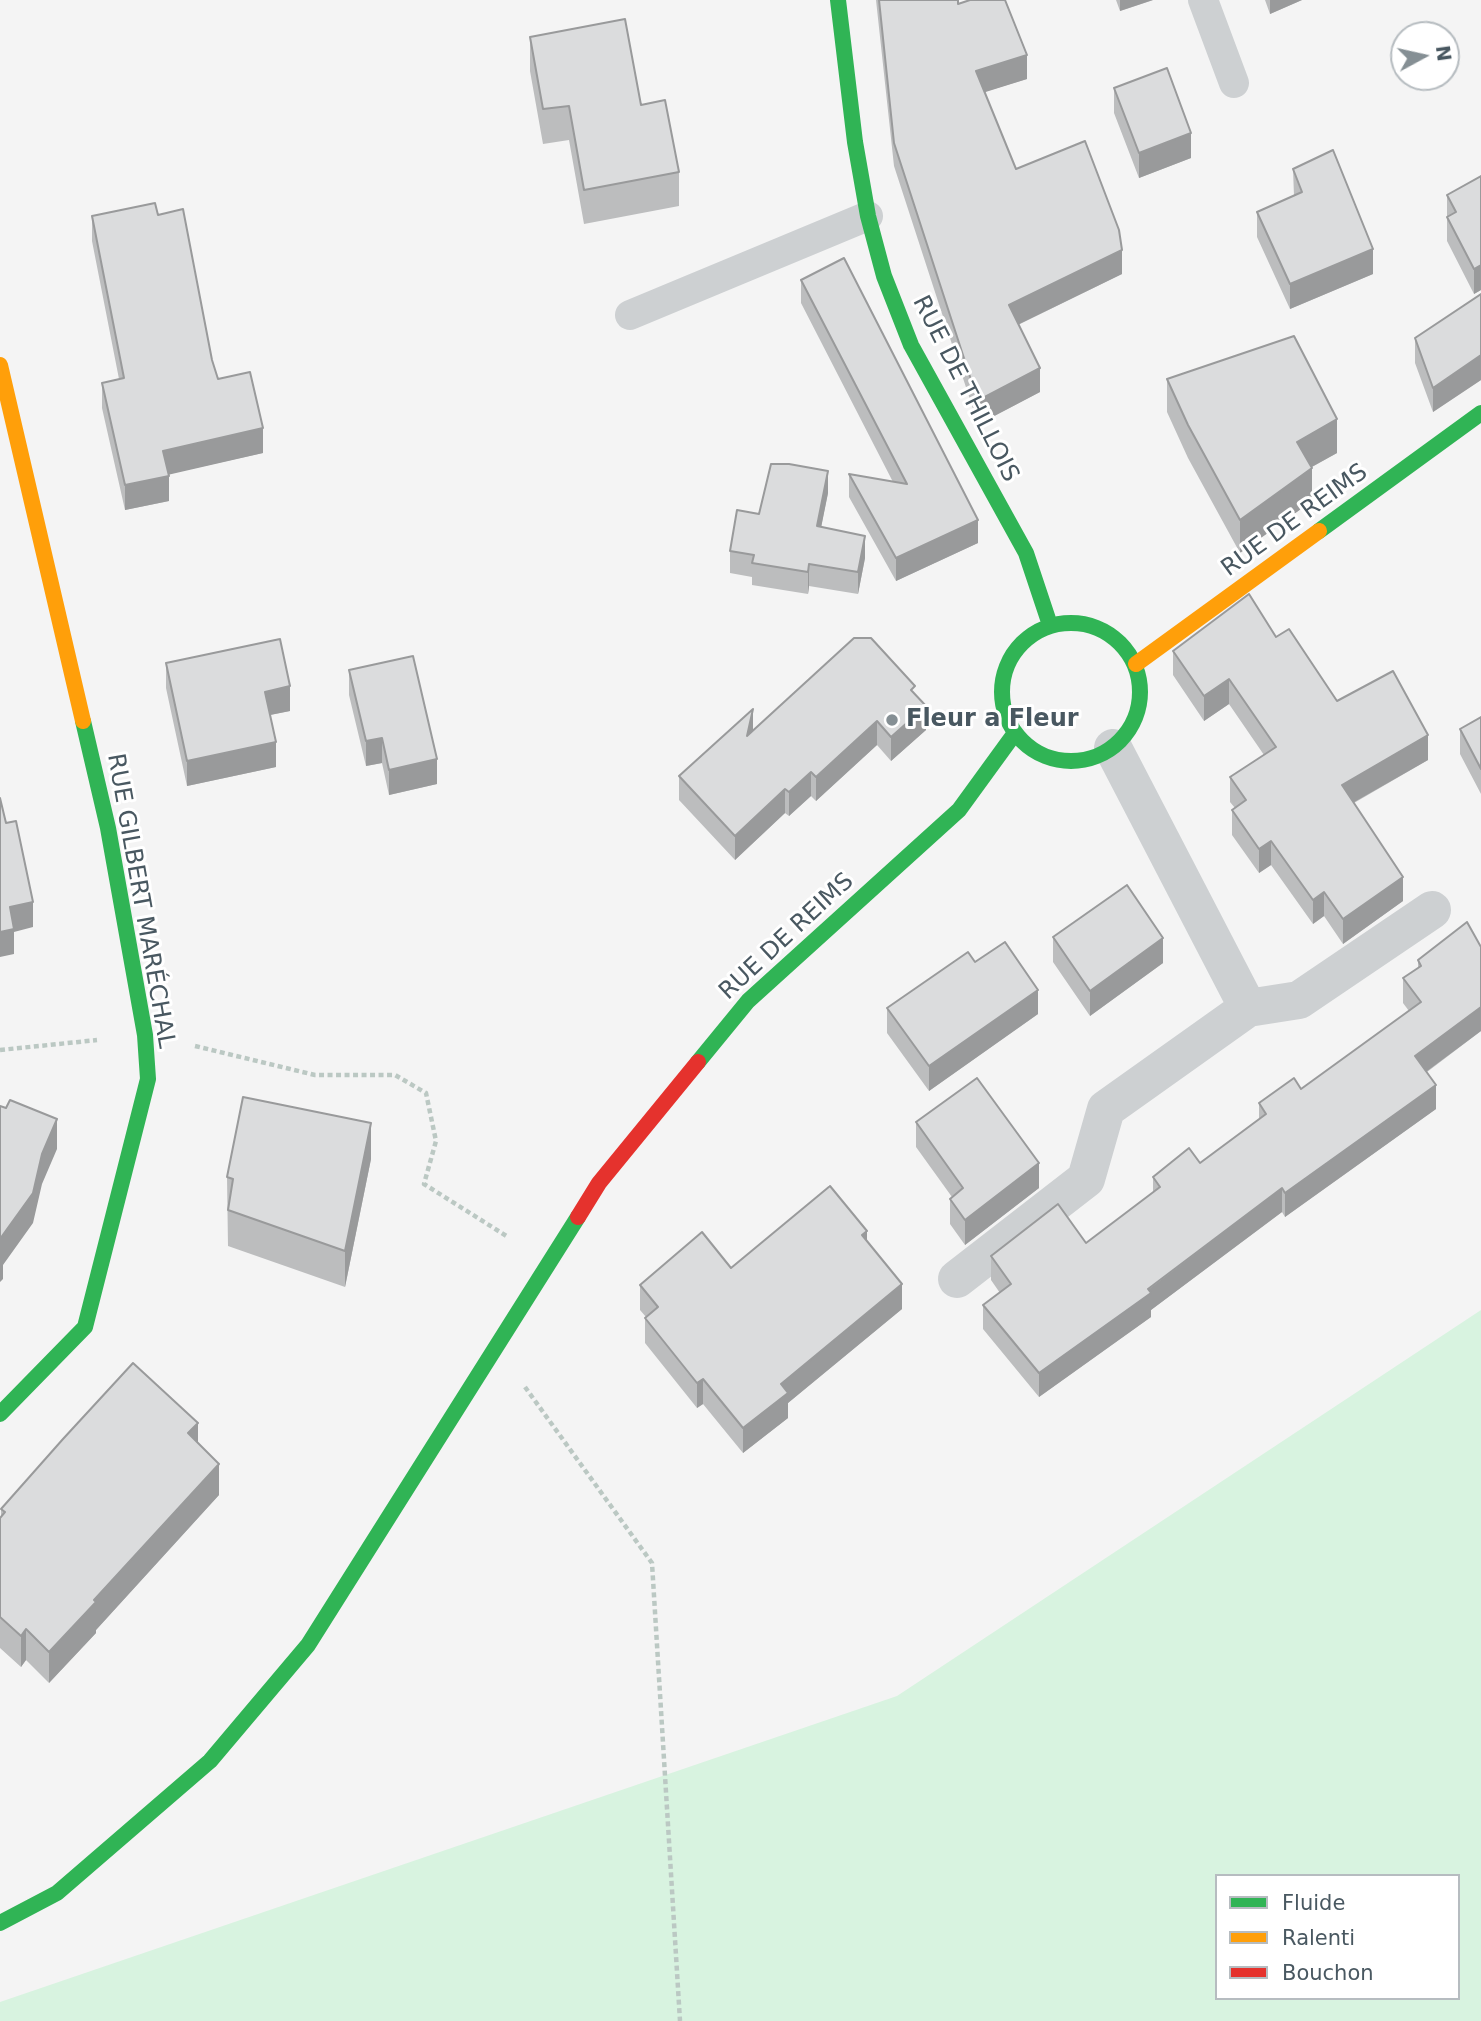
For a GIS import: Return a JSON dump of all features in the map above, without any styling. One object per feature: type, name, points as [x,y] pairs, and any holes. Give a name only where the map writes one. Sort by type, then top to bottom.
[{"type":"street","name":"RUE DE THILLOIS","points":[[838,0],[855,142],[868,216],[884,276],[911,345],[1026,553],[1051,625]]},
{"type":"street","name":"RUE GILBERT MARÉCHAL","points":[[0,365],[108,828],[145,1035],[148,1079],[85,1327],[0,1413]]},
{"type":"street","name":"RUE DE REIMS","points":[[1136,664],[1481,413]]},
{"type":"street","points":[[1076,622],[1100,628],[1121,642],[1136,664],[1141,700],[1136,718],[1126,735],[1113,748],[1094,758],[1072,762],[1050,758],[1030,748],[1015,733],[1005,713],[1001,691],[1005,670],[1015,649],[1031,634],[1051,625],[1076,622]]},
{"type":"street","name":"RUE DE REIMS","points":[[0,1923],[57,1893],[210,1761],[307,1646],[599,1183],[748,1001],[959,810],[1015,733]]},
{"type":"street","points":[[1113,748],[1248,1008]]},
{"type":"street","points":[[957,1279],[1086,1179],[1106,1109],[1248,1008],[1299,1000],[1432,910]]},
{"type":"lane","points":[[1203,0],[1234,83]]},
{"type":"lane","points":[[630,315],[868,216]]},
{"type":"path","points":[[0,1050],[145,1035],[314,1075],[395,1075],[426,1093],[436,1141],[424,1184],[487,1223]]},
{"type":"path","points":[[496,1347],[652,1563],[680,2021]]},
{"type":"green space","points":[[1481,1310],[1481,2021],[0,2021],[0,2002],[897,1696]]},
{"type":"building","points":[[879,0],[958,0],[958,4],[970,0],[1005,0],[1027,55],[976,71],[1016,169],[1085,141],[1119,230],[1122,250],[1009,305],[1040,368],[979,400],[894,143]]},
{"type":"building","points":[[625,19],[641,105],[665,100],[679,172],[584,190],[569,106],[543,109],[530,37]]},
{"type":"building","points":[[1167,68],[1191,133],[1139,153],[1114,88]]},
{"type":"building","points":[[1333,150],[1373,249],[1290,284],[1257,212],[1302,192],[1293,169]]},
{"type":"building","points":[[1481,176],[1481,265],[1474,269],[1447,217],[1456,212],[1447,195]]},
{"type":"building","points":[[155,203],[158,215],[183,209],[218,379],[250,372],[263,428],[163,451],[169,476],[125,485],[102,383],[124,378],[92,216]]},
{"type":"building","points":[[844,258],[978,520],[896,558],[849,474],[907,484],[801,280]]},
{"type":"building","points":[[1481,294],[1481,355],[1433,388],[1415,338]]},
{"type":"building","points":[[1294,336],[1337,419],[1297,442],[1312,468],[1240,520],[1188,425],[1167,379]]},
{"type":"building","points":[[771,464],[789,464],[828,471],[817,526],[865,536],[858,572],[809,564],[808,572],[752,563],[754,555],[730,551],[737,510],[759,514]]},
{"type":"building","points":[[1249,594],[1276,637],[1289,629],[1337,701],[1393,671],[1428,735],[1342,785],[1403,877],[1343,919],[1324,892],[1313,900],[1271,841],[1259,849],[1232,810],[1246,800],[1230,777],[1276,747],[1229,679],[1204,696],[1173,651]]},
{"type":"building","points":[[854,638],[871,638],[915,686],[911,690],[926,706],[891,737],[877,721],[816,777],[811,772],[789,792],[785,789],[735,836],[679,776],[753,709],[747,736]]},
{"type":"building","points":[[280,639],[290,686],[265,692],[276,742],[187,761],[166,663]]},
{"type":"building","points":[[413,656],[437,759],[389,770],[382,738],[366,741],[349,670]]},
{"type":"building","points":[[1481,717],[1481,769],[1460,729]]},
{"type":"building","points":[[0,798],[6,823],[16,821],[33,902],[10,907],[14,929],[0,932]]},
{"type":"building","points":[[1127,885],[1163,938],[1090,991],[1053,937]]},
{"type":"building","points":[[1467,922],[1481,947],[1481,1007],[1415,1056],[1436,1085],[1285,1193],[1282,1188],[1148,1289],[1151,1293],[1039,1373],[983,1305],[1011,1284],[991,1256],[1058,1204],[1086,1243],[1160,1187],[1153,1177],[1189,1148],[1200,1163],[1266,1114],[1259,1103],[1294,1078],[1301,1089],[1421,1002],[1403,978],[1421,966],[1418,960]]},
{"type":"building","points":[[1005,942],[1038,990],[929,1066],[887,1008],[968,952],[975,962]]},
{"type":"building","points":[[977,1078],[1039,1163],[965,1220],[950,1199],[963,1188],[916,1122]]},
{"type":"building","points":[[243,1097],[371,1123],[345,1251],[228,1210],[233,1179],[227,1177]]},
{"type":"building","points":[[10,1100],[57,1119],[42,1154],[33,1193],[0,1239],[0,1106],[6,1108]]},
{"type":"building","points":[[830,1186],[867,1231],[862,1235],[902,1284],[781,1384],[788,1393],[743,1428],[703,1379],[697,1383],[645,1318],[658,1307],[640,1285],[702,1232],[731,1268]]},
{"type":"building","points":[[133,1363],[198,1423],[188,1433],[219,1464],[49,1652],[26,1629],[21,1636],[0,1617],[0,1518],[5,1512],[1,1509]]},
{"type":"traffic: fast","points":[[838,0],[855,142],[868,216],[884,276],[911,345],[1026,553],[1050,625]]},
{"type":"traffic: fast","points":[[1319,531],[1481,413]]},
{"type":"traffic: fast","points":[[1071,623],[1098,628],[1120,643],[1135,665],[1140,692],[1135,719],[1120,741],[1098,756],[1071,761],[1044,756],[1022,741],[1007,719],[1002,692],[1007,665],[1022,643],[1044,628],[1071,623]]},
{"type":"traffic: fast","points":[[0,1414],[85,1327],[148,1079],[145,1035],[108,828],[83,721]]},
{"type":"traffic: fast","points":[[698,1062],[748,1001],[959,810],[1015,733]]},
{"type":"traffic: fast","points":[[0,1923],[57,1893],[210,1761],[308,1645],[578,1217]]},
{"type":"traffic: slow","points":[[0,365],[83,721]]},
{"type":"traffic: slow","points":[[1136,664],[1319,531]]},
{"type":"traffic: jam","points":[[578,1217],[599,1183],[698,1062]]},
{"type":"place","name":"Fleur a Fleur","points":[[892,720]]}]
